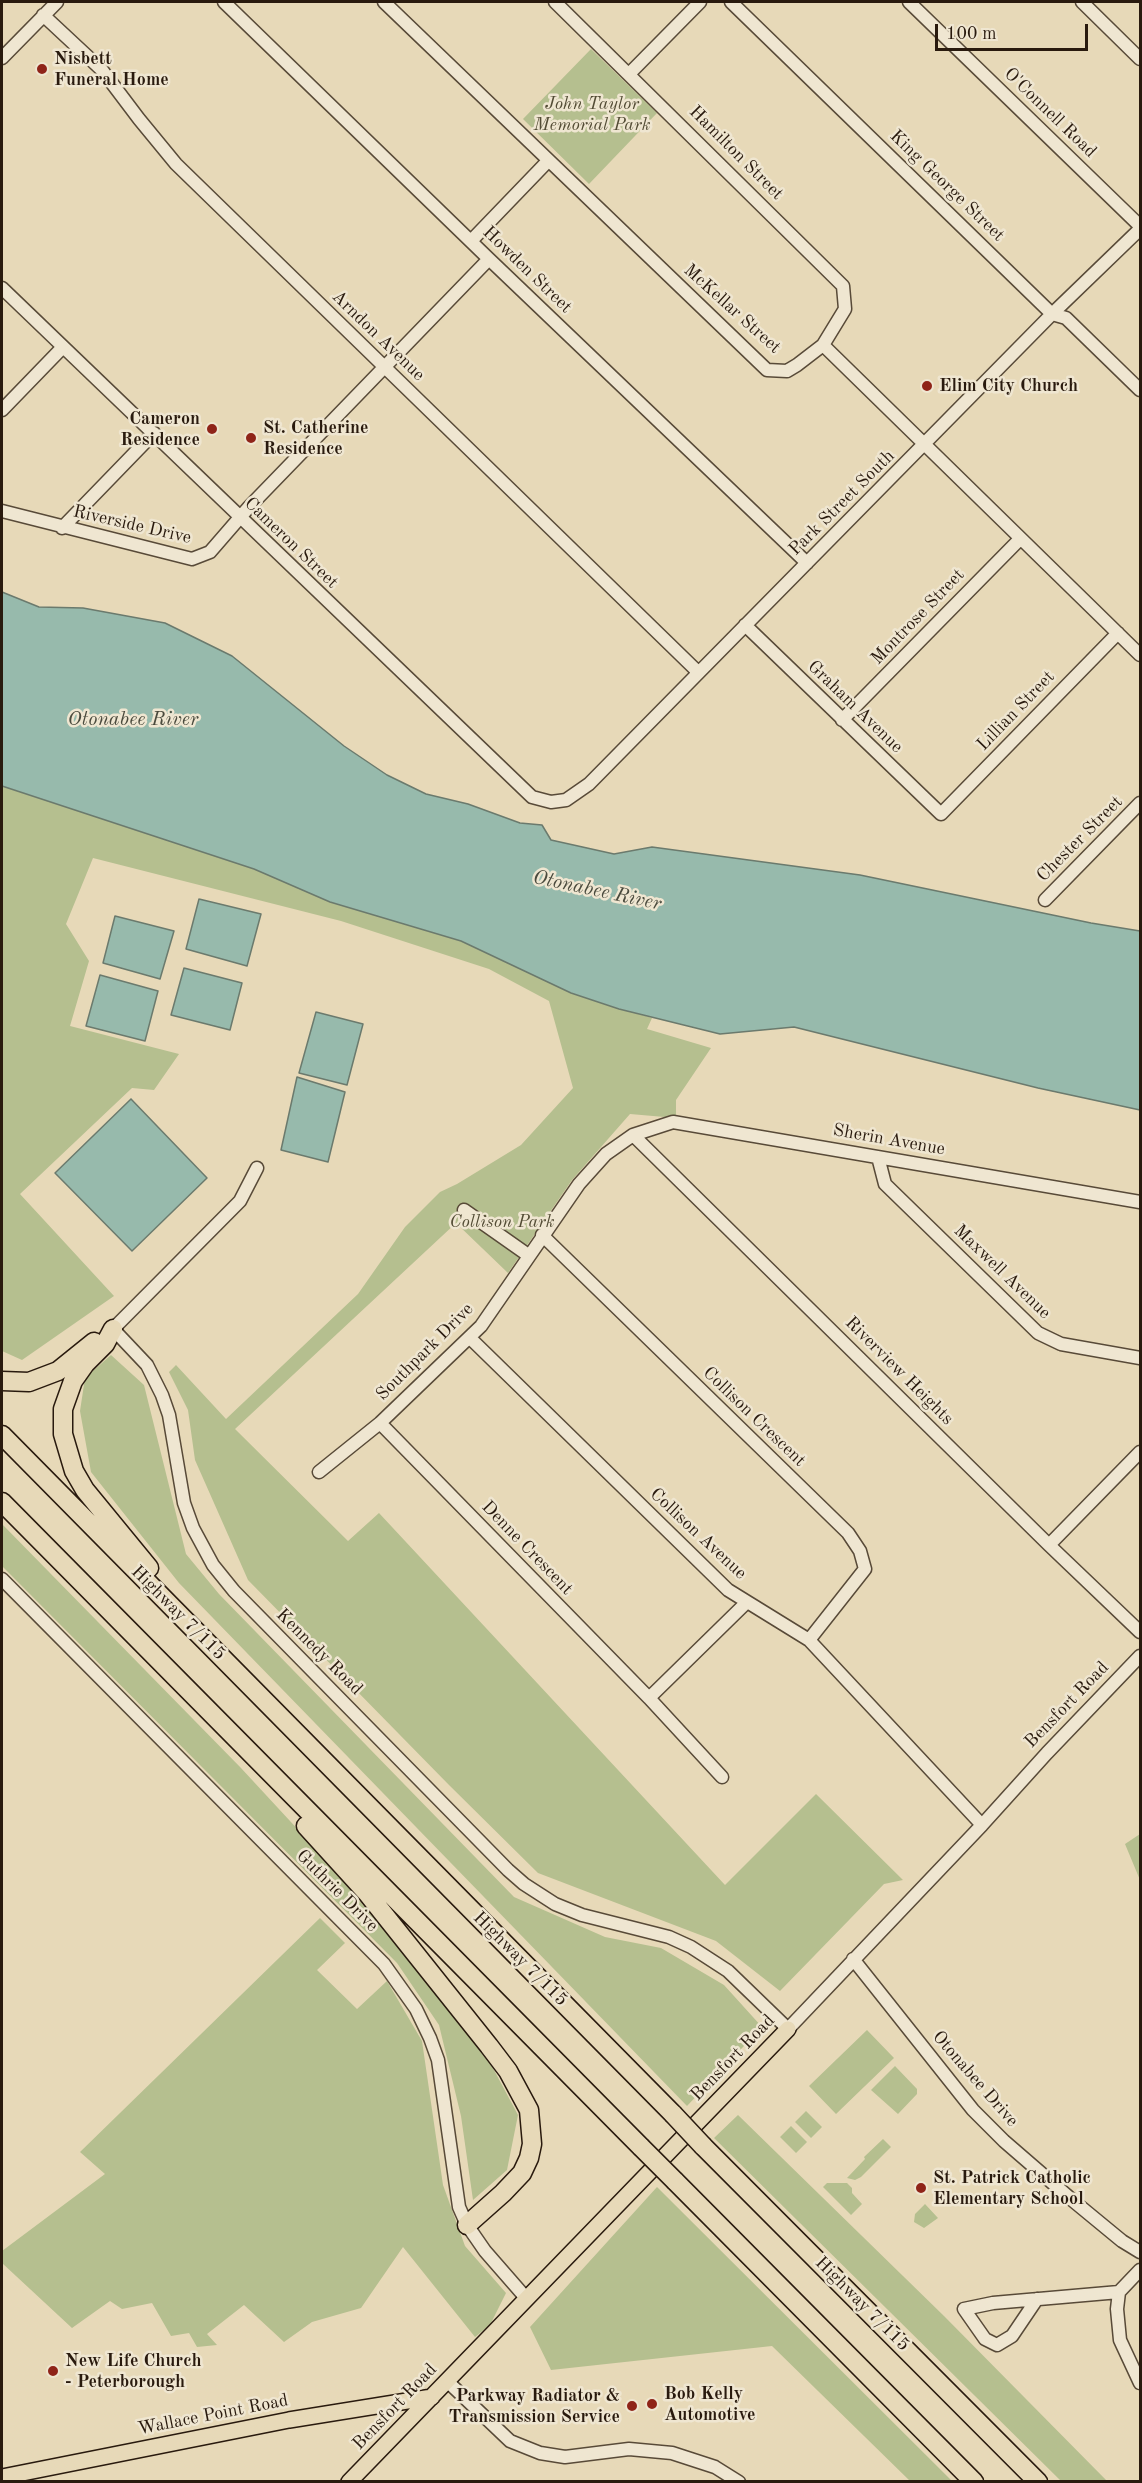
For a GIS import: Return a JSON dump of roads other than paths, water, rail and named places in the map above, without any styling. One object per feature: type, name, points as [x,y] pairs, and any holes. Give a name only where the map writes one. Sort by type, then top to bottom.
[{"type":"highway","points":[[2,1382],[29,1382],[58,1371],[113,1329]]},
{"type":"highway","points":[[113,1329],[105,1344],[73,1381],[63,1409],[63,1434],[74,1471],[96,1506],[267,1702]]},
{"type":"highway","name":"Highway 7/115","points":[[2,1435],[674,2114],[703,2146],[1038,2481]]},
{"type":"highway","points":[[2,1502],[974,2481]]},
{"type":"highway","points":[[261,1764],[288,1805],[367,1893],[489,2046],[522,2095],[529,2110],[532,2144],[522,2173],[467,2225]]},
{"type":"main road","name":"Bensfort Road","points":[[349,2481],[788,2030]]},
{"type":"main road","name":"Wallace Point Road","points":[[2,2477],[289,2420],[432,2397]]},
{"type":"street","points":[[2,58],[57,2]]},
{"type":"street","name":"Howden Street","points":[[224,2],[807,563]]},
{"type":"street","name":"McKellar Street","points":[[384,2],[767,369],[787,371],[823,345]]},
{"type":"street","name":"Hamilton Street","points":[[555,2],[630,73],[843,286],[845,309],[823,345]]},
{"type":"street","points":[[630,73],[700,2]]},
{"type":"street","name":"King George Street","points":[[731,2],[1052,314],[1066,318],[1140,390]]},
{"type":"street","name":"O'Connell Road","points":[[909,2],[1140,227]]},
{"type":"street","points":[[1082,2],[1140,59]]},
{"type":"street","name":"Arndon Avenue","points":[[43,15],[102,70],[176,164],[698,672]]},
{"type":"street","points":[[471,241],[548,161]]},
{"type":"street","name":"Park Street South","points":[[566,800],[589,784],[1140,227]]},
{"type":"street","name":"Riverside Drive","points":[[2,511],[192,559],[210,552],[233,528],[239,518],[489,259]]},
{"type":"street","name":"Cameron Street","points":[[2,288],[532,797],[551,802],[566,800]]},
{"type":"street","points":[[823,345],[1140,655]]},
{"type":"street","points":[[2,410],[63,347]]},
{"type":"street","points":[[62,528],[154,433]]},
{"type":"street","name":"Montrose Street","points":[[842,720],[1020,539]]},
{"type":"street","name":"Graham Avenue","points":[[745,625],[941,814]]},
{"type":"street","name":"Lillian Street","points":[[941,814],[1118,633]]},
{"type":"street","name":"Chester Street","points":[[1045,900],[1140,803]]},
{"type":"street","name":"Sherin Avenue","points":[[633,1135],[673,1122],[1140,1202]]},
{"type":"street","name":"Southpark Drive","points":[[319,1472],[380,1423],[470,1338],[481,1326],[528,1255],[586,1176],[606,1154],[633,1135]]},
{"type":"street","name":"Riverview Heights","points":[[633,1135],[1140,1632]]},
{"type":"street","name":"Maxwell Avenue","points":[[878,1157],[885,1184],[1038,1333],[1061,1344],[1140,1358]]},
{"type":"street","points":[[113,1329],[240,1201],[257,1168]]},
{"type":"street","points":[[464,1210],[528,1255]]},
{"type":"street","name":"Collison Crescent","points":[[543,1234],[848,1533],[860,1551],[866,1569],[809,1640]]},
{"type":"street","name":"Kennedy Road","points":[[113,1329],[137,1353],[156,1381],[169,1415],[184,1503],[193,1527],[213,1565],[234,1591],[524,1884],[555,1904],[582,1915],[669,1937],[691,1947],[728,1971],[788,2030]]},
{"type":"street","name":"Collison Avenue","points":[[470,1338],[728,1590],[809,1640],[982,1825]]},
{"type":"street","name":"Denne Crescent","points":[[380,1423],[650,1698],[722,1777]]},
{"type":"street","points":[[1049,1545],[1140,1452]]},
{"type":"street","name":"Guthrie Drive","points":[[2,1579],[384,1964],[416,2009],[438,2060],[444,2088],[459,2207],[467,2225],[485,2251],[526,2298]]},
{"type":"street","points":[[650,1698],[747,1602]]},
{"type":"street","name":"Bensfort Road","points":[[788,2030],[1140,1656]]},
{"type":"street","name":"Otonabee Drive","points":[[853,1959],[973,2110],[1004,2141],[1071,2199],[1122,2241],[1140,2252]]},
{"type":"street","points":[[1140,2270],[1119,2292],[1116,2309],[1120,2340],[1140,2383]]},
{"type":"street","points":[[1037,2299],[1012,2336],[997,2345],[984,2339],[964,2309],[993,2303],[1037,2299],[1119,2292]]},
{"type":"street","points":[[447,2381],[510,2441],[540,2453],[565,2457],[629,2449],[672,2453],[715,2467],[739,2481]]},
{"type":"water","name":"Otonabee River","points":[[2,592],[39,607],[83,608],[165,623],[232,656],[344,746],[387,775],[426,794],[468,804],[520,823],[542,825],[551,840],[614,854],[652,847],[860,875],[1140,931],[1140,1110],[1038,1088],[794,1027],[720,1034],[619,1009],[571,993],[461,941],[330,902],[254,869],[2,786]]},
{"type":"water","points":[[199,899],[261,914],[247,966],[186,949]]},
{"type":"water","points":[[115,916],[174,931],[160,979],[103,963]]},
{"type":"water","points":[[184,968],[242,983],[230,1030],[171,1015]]},
{"type":"water","points":[[100,975],[158,991],[145,1041],[86,1026]]},
{"type":"water","points":[[316,1012],[363,1024],[347,1085],[299,1073]]},
{"type":"water","points":[[297,1077],[345,1092],[328,1162],[281,1150]]},
{"type":"water","points":[[131,1099],[207,1178],[132,1251],[55,1173]]},
{"type":"place","name":"Nisbett Funeral Home","points":[[42,69]]},
{"type":"place","name":"Elim City Church","points":[[927,386]]},
{"type":"place","name":"Cameron Residence","points":[[212,429]]},
{"type":"place","name":"St. Catherine Residence","points":[[251,438]]},
{"type":"place","name":"St. Patrick Catholic Elementary School","points":[[921,2188]]},
{"type":"place","name":"New Life Church - Peterborough","points":[[53,2371]]},
{"type":"place","name":"Bob Kelly Automotive","points":[[652,2404]]},
{"type":"place","name":"Parkway Radiator & Transmission Service","points":[[632,2406]]},
{"type":"park label","name":"John Taylor Memorial Park","points":[[592,114]]},
{"type":"park label","name":"Collison Park","points":[[502,1222]]}]
